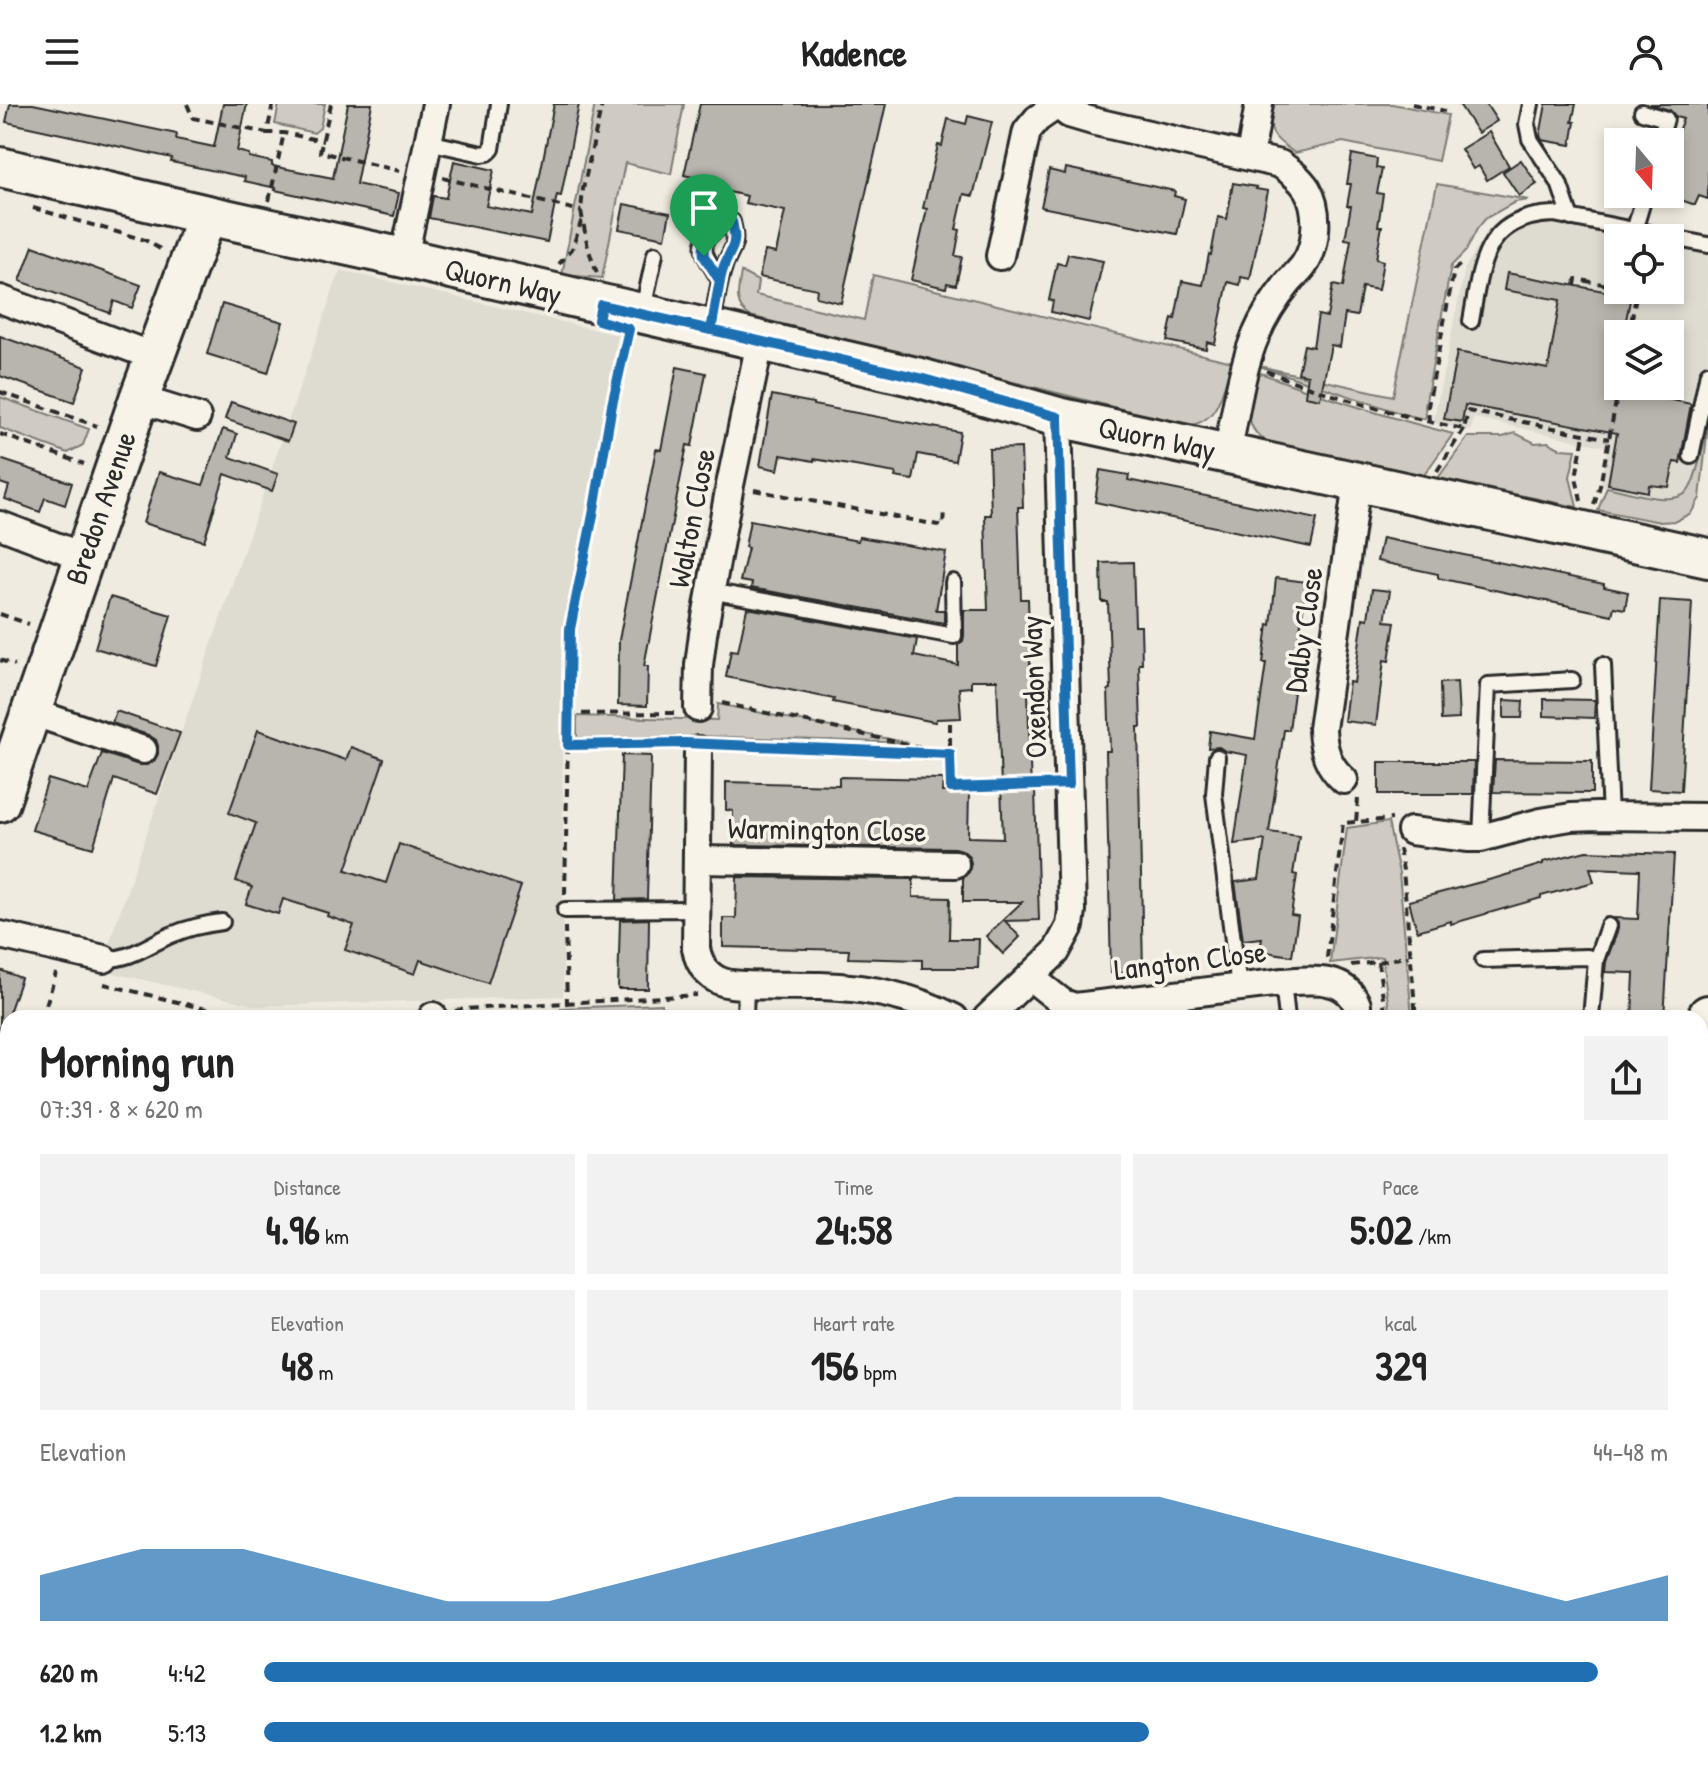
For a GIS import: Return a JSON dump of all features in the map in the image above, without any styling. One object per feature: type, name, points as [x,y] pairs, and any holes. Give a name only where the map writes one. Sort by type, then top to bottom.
[{"type":"street","points":[[404,258],[436,104]]},
{"type":"street","points":[[1000,256],[1027,131],[1056,104],[1069,114],[1096,122],[1280,164],[1298,177],[1308,191],[1316,232],[1312,250],[1304,265],[1264,315],[1247,364],[1227,454]]},
{"type":"street","points":[[1250,156],[1259,104]]},
{"type":"street","name":"Quorn Way","points":[[0,167],[526,287],[624,316],[711,330],[920,378],[1058,417],[1708,558]]},
{"type":"street","name":"Bredon Avenue","points":[[0,802],[8,754],[32,712],[112,475],[207,215]]},
{"type":"street","points":[[0,299],[155,357]]},
{"type":"street","name":"Walton Close","points":[[699,707],[700,650],[760,342]]},
{"type":"street","points":[[139,399],[197,417]]},
{"type":"street","name":"Oxendon Way","points":[[995,1010],[1056,952],[1071,919],[1073,895],[1058,417]]},
{"type":"street","name":"Dalby Close","points":[[1344,780],[1336,773],[1326,753],[1322,729],[1357,483]]},
{"type":"street","points":[[0,525],[84,557]]},
{"type":"street","points":[[32,712],[143,750]]},
{"type":"street","name":"Warmington Close","points":[[700,746],[696,948],[704,969],[718,980]]},
{"type":"street","points":[[1401,833],[1481,838],[1556,819],[1708,817]]},
{"type":"street","name":"Warmington Close","points":[[697,860],[955,864]]},
{"type":"street","points":[[0,935],[101,971]]},
{"type":"street","name":"Langton Close","points":[[1030,977],[1059,1001],[1075,1007],[1283,982],[1319,981],[1337,984],[1350,991],[1357,1005]]},
{"type":"street","points":[[718,980],[746,985],[823,986],[880,992],[937,1010]]},
{"type":"lane","points":[[428,142],[488,153],[492,149],[499,104]]},
{"type":"lane","points":[[1531,104],[1527,124],[1530,139],[1559,183],[1571,218]]},
{"type":"lane","points":[[1642,112],[1666,119],[1663,128]]},
{"type":"lane","points":[[1471,321],[1485,254],[1494,238],[1507,227],[1539,215],[1554,214],[1604,225]]},
{"type":"lane","points":[[1684,240],[1708,245]]},
{"type":"lane","points":[[624,316],[655,254]]},
{"type":"lane","points":[[711,330],[720,281]]},
{"type":"lane","points":[[1691,456],[1708,373]]},
{"type":"lane","points":[[710,591],[954,636],[953,582]]},
{"type":"lane","points":[[1603,665],[1610,816]]},
{"type":"lane","points":[[1481,838],[1488,685],[1572,680]]},
{"type":"lane","points":[[1217,757],[1214,794],[1239,987]]},
{"type":"lane","points":[[565,910],[697,909]]},
{"type":"lane","points":[[101,971],[173,935],[203,924],[222,922]]},
{"type":"lane","points":[[1592,1010],[1596,960],[1608,926]]},
{"type":"lane","points":[[1483,960],[1587,957],[1596,960]]},
{"type":"lane","points":[[1283,982],[1286,1010]]},
{"type":"lane","points":[[745,1010],[746,985]]},
{"type":"path","points":[[187,104],[193,118],[323,141]]},
{"type":"path","points":[[267,133],[273,104]]},
{"type":"path","points":[[568,1010],[565,910],[570,629],[612,405],[624,316],[604,292],[588,248],[581,211],[602,104]]},
{"type":"path","points":[[1412,104],[1445,111]]},
{"type":"path","points":[[262,226],[284,133]]},
{"type":"path","points":[[29,207],[145,240],[187,266]]},
{"type":"path","points":[[526,287],[552,272],[572,249],[583,216]]},
{"type":"path","points":[[1429,422],[1428,406],[1454,270],[1467,259],[1485,254]]},
{"type":"path","points":[[1575,285],[1576,279],[1604,284]]},
{"type":"path","points":[[1247,364],[1393,414],[1464,429]]},
{"type":"path","points":[[0,392],[101,427],[125,439]]},
{"type":"path","points":[[1583,532],[1600,486],[1616,400]]},
{"type":"path","points":[[1420,497],[1464,429],[1468,411],[1609,439]]},
{"type":"path","points":[[0,434],[112,475]]},
{"type":"path","points":[[1583,532],[1583,508],[1576,477],[1584,434]]},
{"type":"path","points":[[730,485],[943,526],[944,509]]},
{"type":"path","points":[[568,714],[699,707],[950,754]]},
{"type":"path","points":[[950,723],[951,788],[1069,784]]},
{"type":"path","points":[[568,745],[950,754]]},
{"type":"path","points":[[1344,780],[1359,784],[1356,822]]},
{"type":"path","points":[[1326,961],[1343,823],[1393,819],[1401,833],[1415,1010]]},
{"type":"path","points":[[1378,962],[1385,1010]]},
{"type":"path","points":[[101,971],[204,1010]]},
{"type":"path","points":[[44,1010],[56,973]]},
{"type":"path","points":[[461,1010],[702,995],[718,980]]},
{"type":"shaded area","points":[[279,104],[325,104],[320,128],[314,133],[275,124]]},
{"type":"shaded area","points":[[595,104],[684,104],[671,174],[625,163],[602,278],[562,275]]},
{"type":"shaded area","points":[[1272,104],[1392,104],[1448,115],[1438,161],[1343,142],[1295,153],[1273,133],[1270,121]]},
{"type":"shaded area","points":[[1437,184],[1529,200],[1515,202],[1486,218],[1466,251],[1451,266],[1424,419],[1259,366],[1393,396]]},
{"type":"shaded area","points":[[1528,212],[1604,225],[1604,304],[1684,304],[1684,238],[1708,242],[1708,426],[1692,484],[1684,495],[1667,500],[1600,486],[1607,447],[1474,418],[1471,431],[1433,423],[1465,268],[1482,240],[1506,222]]},
{"type":"shaded area","points":[[340,270],[618,335],[563,630],[563,996],[258,1006],[100,970]]},
{"type":"shaded area","points":[[741,272],[758,281],[756,295],[864,320],[873,275],[1232,362],[1218,404],[1205,419],[1185,425],[750,316],[739,302]]},
{"type":"shaded area","points":[[1258,372],[1355,406],[1453,434],[1424,475],[1271,443],[1256,433],[1249,416]]},
{"type":"shaded area","points":[[0,397],[89,429],[83,445],[68,453],[0,428]]},
{"type":"shaded area","points":[[1708,426],[1700,498],[1691,513],[1676,521],[1660,522],[1598,510],[1607,487],[1660,498],[1687,492],[1697,471]]},
{"type":"shaded area","points":[[1515,433],[1535,443],[1548,442],[1561,449],[1576,450],[1570,477],[1577,507],[1438,478],[1468,437],[1503,437]]},
{"type":"shaded area","points":[[718,704],[909,743],[699,736],[577,738],[577,716],[717,720]]},
{"type":"shaded area","points":[[1388,822],[1399,873],[1411,1010],[1389,1010],[1382,957],[1330,963],[1347,828]]},
{"type":"shaded area","points":[[662,1004],[662,1010],[561,1008]]},
{"type":"building","points":[[10,104],[33,104],[177,134],[176,139],[214,147],[223,104],[247,104],[237,151],[272,162],[272,166],[333,178],[348,104],[372,104],[356,184],[399,193],[394,216],[275,190],[244,181],[245,177],[171,162],[172,158],[6,122]]},
{"type":"building","points":[[554,104],[579,104],[561,196],[557,195],[547,242],[429,218],[433,196],[446,198],[454,161],[494,170],[486,206],[532,215]]},
{"type":"building","points":[[700,104],[886,104],[841,303],[816,297],[817,289],[759,277],[765,251],[776,253],[785,211],[745,203],[747,196],[706,187],[708,181],[684,175]]},
{"type":"building","points":[[1459,104],[1486,104],[1497,121],[1478,133]]},
{"type":"building","points":[[1546,104],[1576,104],[1571,145],[1542,140],[1540,136]]},
{"type":"building","points":[[1650,104],[1708,104],[1708,199],[1699,196],[1695,205],[1684,201],[1684,128],[1679,128],[1683,119],[1670,110]]},
{"type":"building","points":[[968,116],[992,122],[973,196],[964,194],[956,229],[960,230],[955,256],[962,257],[956,285],[947,283],[946,288],[911,280],[938,145],[942,146],[948,119],[966,124]]},
{"type":"building","points":[[1489,132],[1509,166],[1487,180],[1479,166],[1473,169],[1461,149]]},
{"type":"building","points":[[1352,154],[1377,159],[1376,168],[1382,169],[1377,193],[1383,194],[1378,226],[1382,226],[1376,259],[1383,261],[1378,290],[1362,287],[1357,316],[1345,314],[1340,347],[1331,345],[1320,399],[1305,396],[1308,375],[1298,373],[1304,345],[1313,347],[1318,315],[1327,317],[1333,285],[1343,287],[1351,240],[1345,239],[1351,206],[1347,206],[1351,184],[1347,184]]},
{"type":"building","points":[[1521,160],[1537,184],[1519,196],[1503,172]]},
{"type":"building","points":[[1066,168],[1175,191],[1174,196],[1185,199],[1177,234],[1041,207],[1049,170],[1065,174]]},
{"type":"building","points":[[1233,183],[1268,191],[1250,279],[1241,277],[1240,285],[1228,282],[1215,344],[1207,342],[1206,349],[1167,341],[1172,318],[1175,319],[1182,281],[1203,285],[1218,217],[1227,219]]},
{"type":"building","points":[[624,204],[670,213],[665,238],[619,229]]},
{"type":"building","points":[[33,246],[141,285],[132,308],[114,301],[110,313],[20,281]]},
{"type":"building","points":[[1068,254],[1103,261],[1089,321],[1051,312],[1053,301],[1049,300],[1057,263],[1065,265]]},
{"type":"building","points":[[1507,273],[1604,291],[1604,304],[1629,304],[1626,320],[1604,320],[1604,400],[1672,400],[1691,404],[1680,463],[1674,462],[1669,487],[1649,485],[1648,492],[1608,484],[1617,433],[1465,405],[1462,422],[1444,419],[1457,352],[1548,369],[1560,300],[1504,290]]},
{"type":"building","points":[[222,304],[283,322],[268,373],[207,354]]},
{"type":"building","points":[[0,336],[86,367],[74,402],[0,376]]},
{"type":"building","points":[[677,367],[706,373],[692,446],[687,445],[644,666],[648,666],[647,706],[618,705],[619,640],[656,449],[661,450]]},
{"type":"building","points":[[772,395],[960,432],[955,461],[918,454],[913,480],[895,477],[896,473],[781,455],[778,470],[760,466]]},
{"type":"building","points":[[231,402],[294,424],[288,441],[225,419]]},
{"type":"building","points":[[223,429],[237,434],[230,457],[278,474],[272,491],[225,474],[204,541],[143,523],[159,472],[203,485]]},
{"type":"building","points":[[1021,448],[1023,507],[1018,507],[1021,599],[1028,599],[1030,762],[1031,790],[1035,790],[1039,920],[1005,921],[1020,937],[1003,954],[986,936],[1022,902],[963,902],[963,878],[969,872],[971,863],[962,850],[733,845],[733,811],[726,810],[726,782],[839,785],[839,777],[943,779],[942,792],[969,792],[968,837],[1003,838],[997,680],[971,680],[971,687],[959,688],[961,718],[936,719],[935,722],[726,677],[731,650],[738,651],[747,608],[917,639],[914,656],[958,665],[958,645],[964,636],[964,610],[988,610],[985,515],[991,515],[989,449]]},
{"type":"building","points":[[0,459],[72,483],[65,505],[45,498],[40,512],[5,499],[9,486],[0,483]]},
{"type":"building","points":[[1100,470],[1129,475],[1128,480],[1317,519],[1311,547],[1095,502]]},
{"type":"building","points":[[750,520],[858,541],[859,537],[946,552],[936,610],[944,610],[944,623],[751,588],[752,583],[740,581],[748,548],[745,547]]},
{"type":"building","points":[[1382,538],[1604,584],[1604,587],[1628,592],[1625,609],[1614,607],[1612,615],[1438,578],[1438,574],[1377,561]]},
{"type":"building","points":[[1133,562],[1135,626],[1141,626],[1142,664],[1139,664],[1141,727],[1138,727],[1143,972],[1111,973],[1106,751],[1110,751],[1108,690],[1111,689],[1108,602],[1102,602],[1101,563]]},
{"type":"building","points":[[1276,578],[1307,582],[1291,692],[1294,692],[1289,730],[1284,730],[1269,832],[1299,836],[1293,874],[1297,875],[1291,915],[1298,916],[1292,956],[1260,951],[1262,938],[1243,940],[1235,882],[1259,879],[1265,840],[1234,844],[1247,755],[1219,747],[1208,748],[1210,731],[1255,739]]},
{"type":"building","points":[[1372,589],[1390,591],[1385,621],[1395,622],[1389,661],[1384,660],[1376,725],[1344,721],[1349,682],[1354,683],[1363,618],[1368,619]]},
{"type":"building","points":[[110,597],[171,615],[156,666],[95,648]]},
{"type":"building","points":[[1660,600],[1692,602],[1681,791],[1649,789]]},
{"type":"building","points":[[1457,682],[1459,719],[1441,720],[1440,683]]},
{"type":"building","points":[[1544,699],[1595,700],[1594,718],[1544,716]]},
{"type":"building","points":[[1504,700],[1523,701],[1522,718],[1504,718]]},
{"type":"building","points":[[116,711],[180,733],[157,794],[114,779],[93,848],[32,830],[48,779],[88,791],[102,753],[139,765],[154,761],[158,754],[156,740],[112,723]]},
{"type":"building","points":[[258,730],[346,760],[351,747],[384,759],[346,870],[386,883],[399,844],[521,886],[488,983],[420,960],[415,974],[345,950],[354,925],[327,916],[328,913],[283,899],[278,914],[246,904],[252,887],[236,881],[256,823],[229,813]]},
{"type":"building","points":[[622,755],[651,756],[647,899],[617,900]]},
{"type":"building","points":[[1495,760],[1592,761],[1592,793],[1493,792]]},
{"type":"building","points":[[1379,762],[1474,762],[1473,794],[1379,794]]},
{"type":"building","points":[[1586,851],[1674,854],[1664,1010],[1632,1010],[1634,973],[1605,972],[1618,929],[1614,918],[1638,919],[1640,870],[1590,868],[1594,882],[1417,931],[1409,901]]},
{"type":"building","points":[[737,877],[913,879],[913,897],[950,898],[949,939],[979,939],[978,968],[922,968],[922,960],[848,958],[849,950],[723,947],[723,918],[736,918]]},
{"type":"building","points":[[649,919],[648,989],[618,989],[620,920]]},
{"type":"building","points":[[0,970],[21,978],[10,1010],[0,1010]]},
{"type":"route","points":[[704,256],[703,246],[708,234],[732,222],[736,238],[723,267],[711,330],[920,378],[1058,417],[1069,784],[951,788],[950,754],[685,743],[568,745],[570,629],[629,329],[598,320],[601,305],[711,330],[720,281],[704,256]]}]
